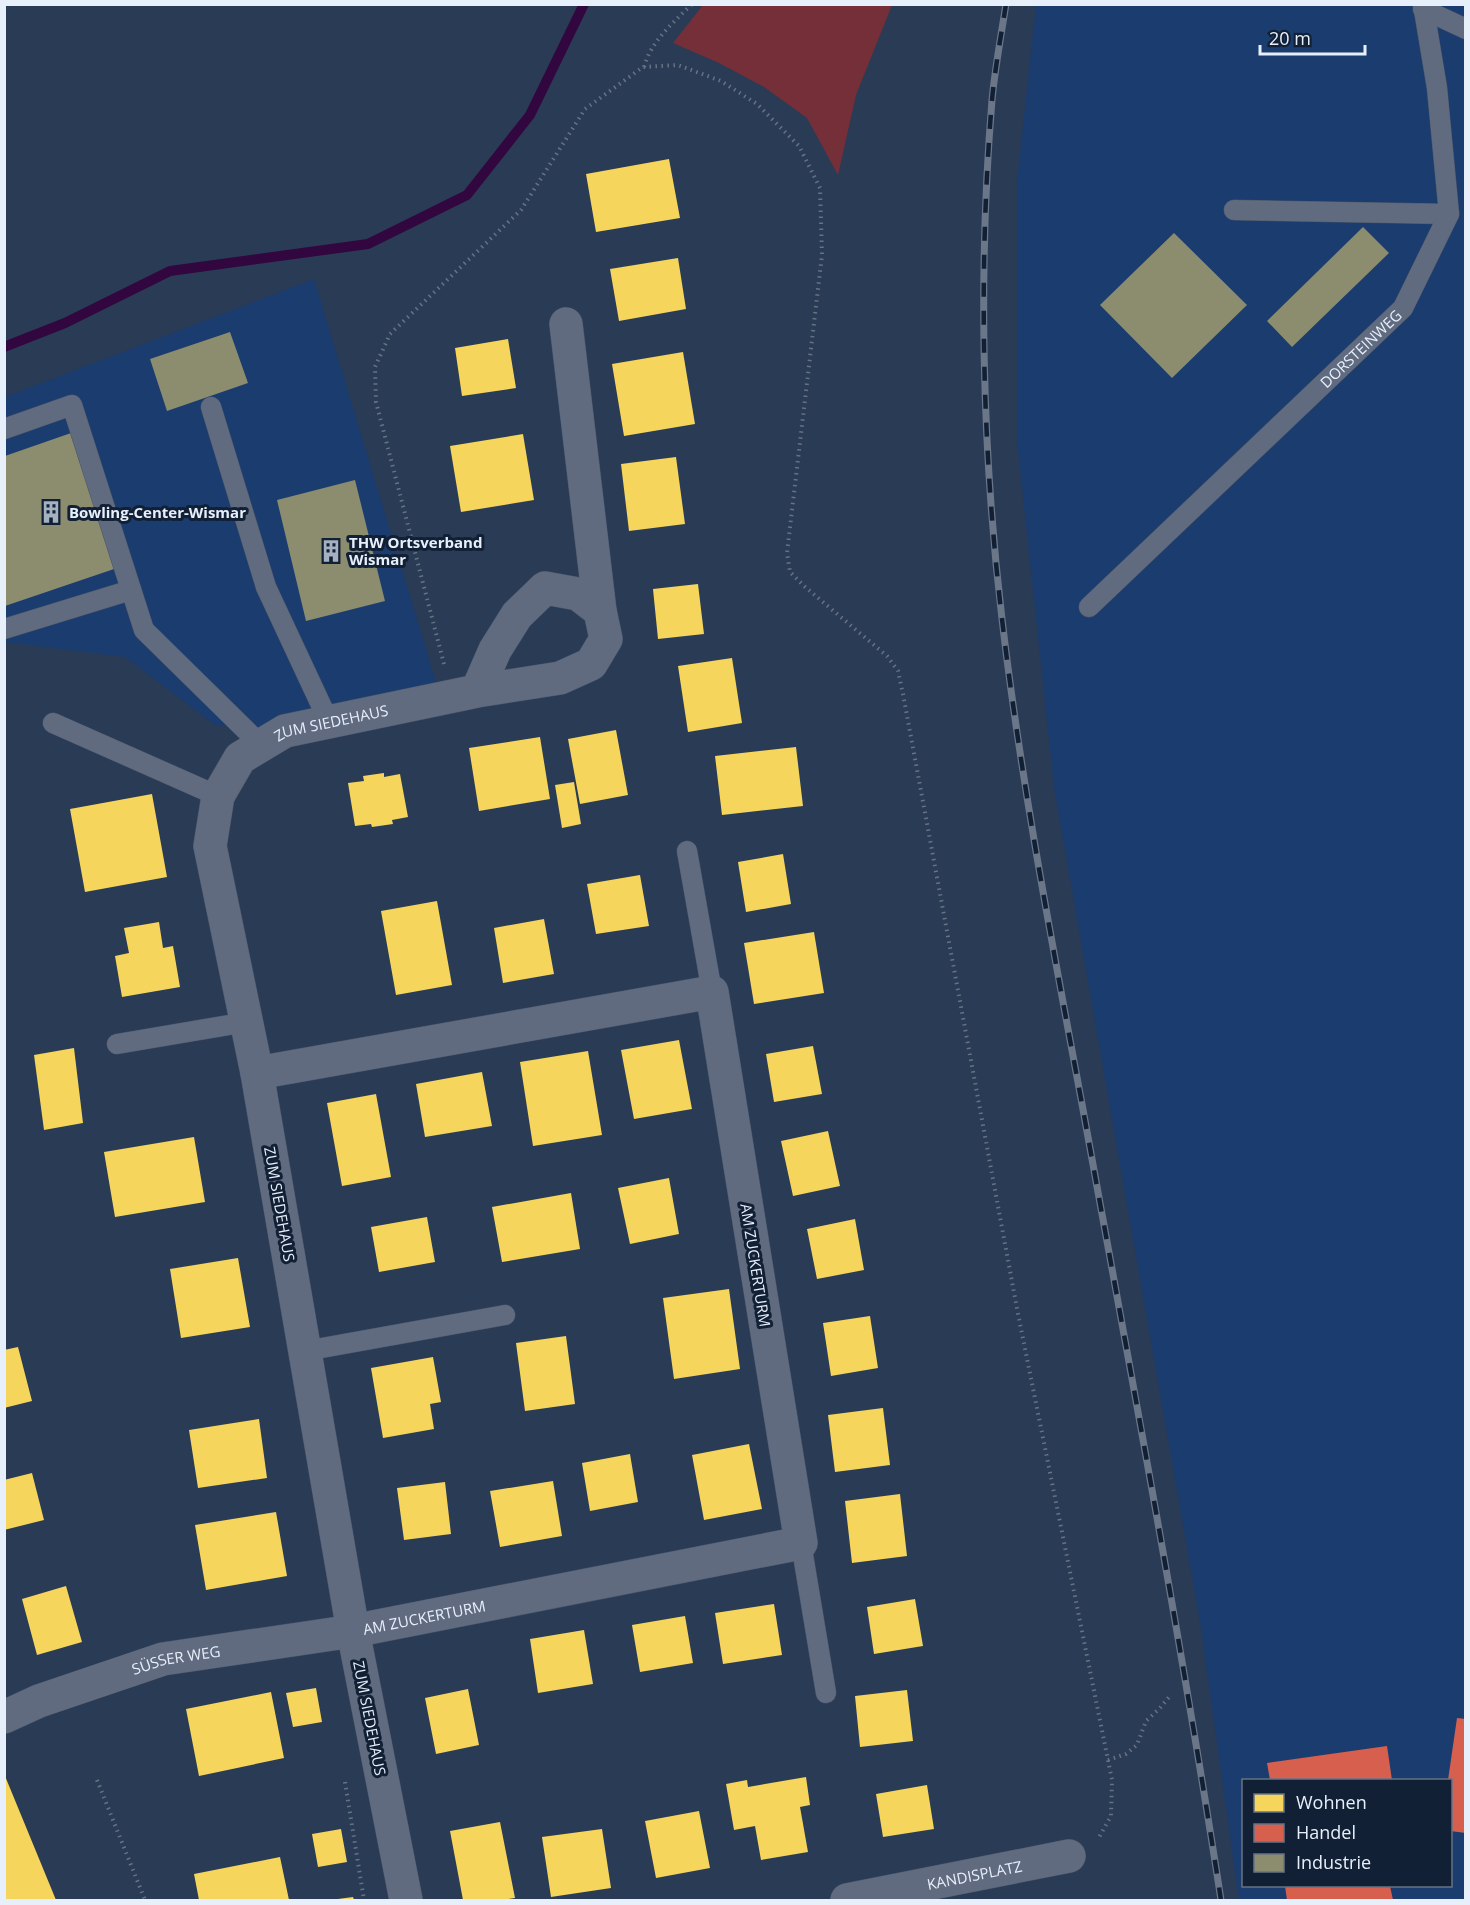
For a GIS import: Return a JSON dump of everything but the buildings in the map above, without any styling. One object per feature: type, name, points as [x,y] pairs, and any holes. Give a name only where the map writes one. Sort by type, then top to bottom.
[{"type":"street","name":"ZUM SIEDEHAUS","points":[[406,1900],[353,1630],[257,1073],[210,846],[218,796],[240,758],[285,731],[464,694],[560,678],[591,664],[606,639],[600,611],[566,324]]},
{"type":"street","points":[[464,694],[517,615],[545,588],[578,594],[600,611]]},
{"type":"street","points":[[257,1073],[712,992]]},
{"type":"street","name":"AM ZUCKERTURM","points":[[353,1630],[801,1543],[712,992]]},
{"type":"street","name":"SÜSSER WEG","points":[[4,1717],[39,1701],[163,1659],[353,1630]]},
{"type":"street","name":"KANDISPLATZ","points":[[847,1900],[950,1891],[1069,1856]]},
{"type":"lane","points":[[1423,7],[1466,29]]},
{"type":"lane","points":[[1234,210],[1449,214],[1437,88],[1423,7]]},
{"type":"lane","name":"DORSTEINWEG","points":[[1089,607],[1403,308],[1449,214]]},
{"type":"lane","points":[[4,429],[72,405],[144,630],[261,745]]},
{"type":"lane","points":[[211,407],[266,587],[329,722]]},
{"type":"lane","points":[[4,629],[131,590]]},
{"type":"lane","points":[[53,723],[218,796]]},
{"type":"lane","points":[[687,851],[712,992]]},
{"type":"lane","points":[[117,1044],[247,1022]]},
{"type":"lane","points":[[305,1351],[505,1315]]},
{"type":"lane","points":[[801,1543],[826,1693]]},
{"type":"path","points":[[644,67],[647,55],[663,32],[692,4]]},
{"type":"path","points":[[464,694],[376,402],[375,366],[390,334],[521,210],[585,110],[644,67],[678,65],[721,81],[757,104],[799,146],[820,188],[822,255],[787,553],[790,572],[887,656],[897,671],[906,705],[1018,1314],[1112,1780],[1111,1816],[1097,1841],[1069,1856]]},
{"type":"path","points":[[1108,1760],[1126,1754],[1137,1745],[1146,1721],[1170,1696]]},
{"type":"path","points":[[97,1780],[145,1900]]},
{"type":"shaded area","points":[[703,5],[892,5],[856,95],[838,175],[807,118],[764,87],[719,63],[673,43]]},
{"type":"shaded area","points":[[1036,5],[1465,5],[1465,1900],[1239,1900],[1200,1622],[1054,787],[1017,440],[1017,182]]},
{"type":"shaded area","points":[[314,279],[441,699],[285,731],[215,725],[125,657],[5,642],[5,397]]},
{"type":"waterway","points":[[4,347],[65,323],[170,271],[368,244],[467,195],[530,115],[584,4]]},
{"type":"railway","points":[[1006,4],[992,100],[984,294],[986,425],[1002,619],[1018,741],[1038,862],[1154,1502],[1221,1900]]},
{"type":"place","name":"Bowling-Center-Wismar","points":[[51,512]]},
{"type":"place","name":"THW Ortsverband Wismar","points":[[331,551]]}]
